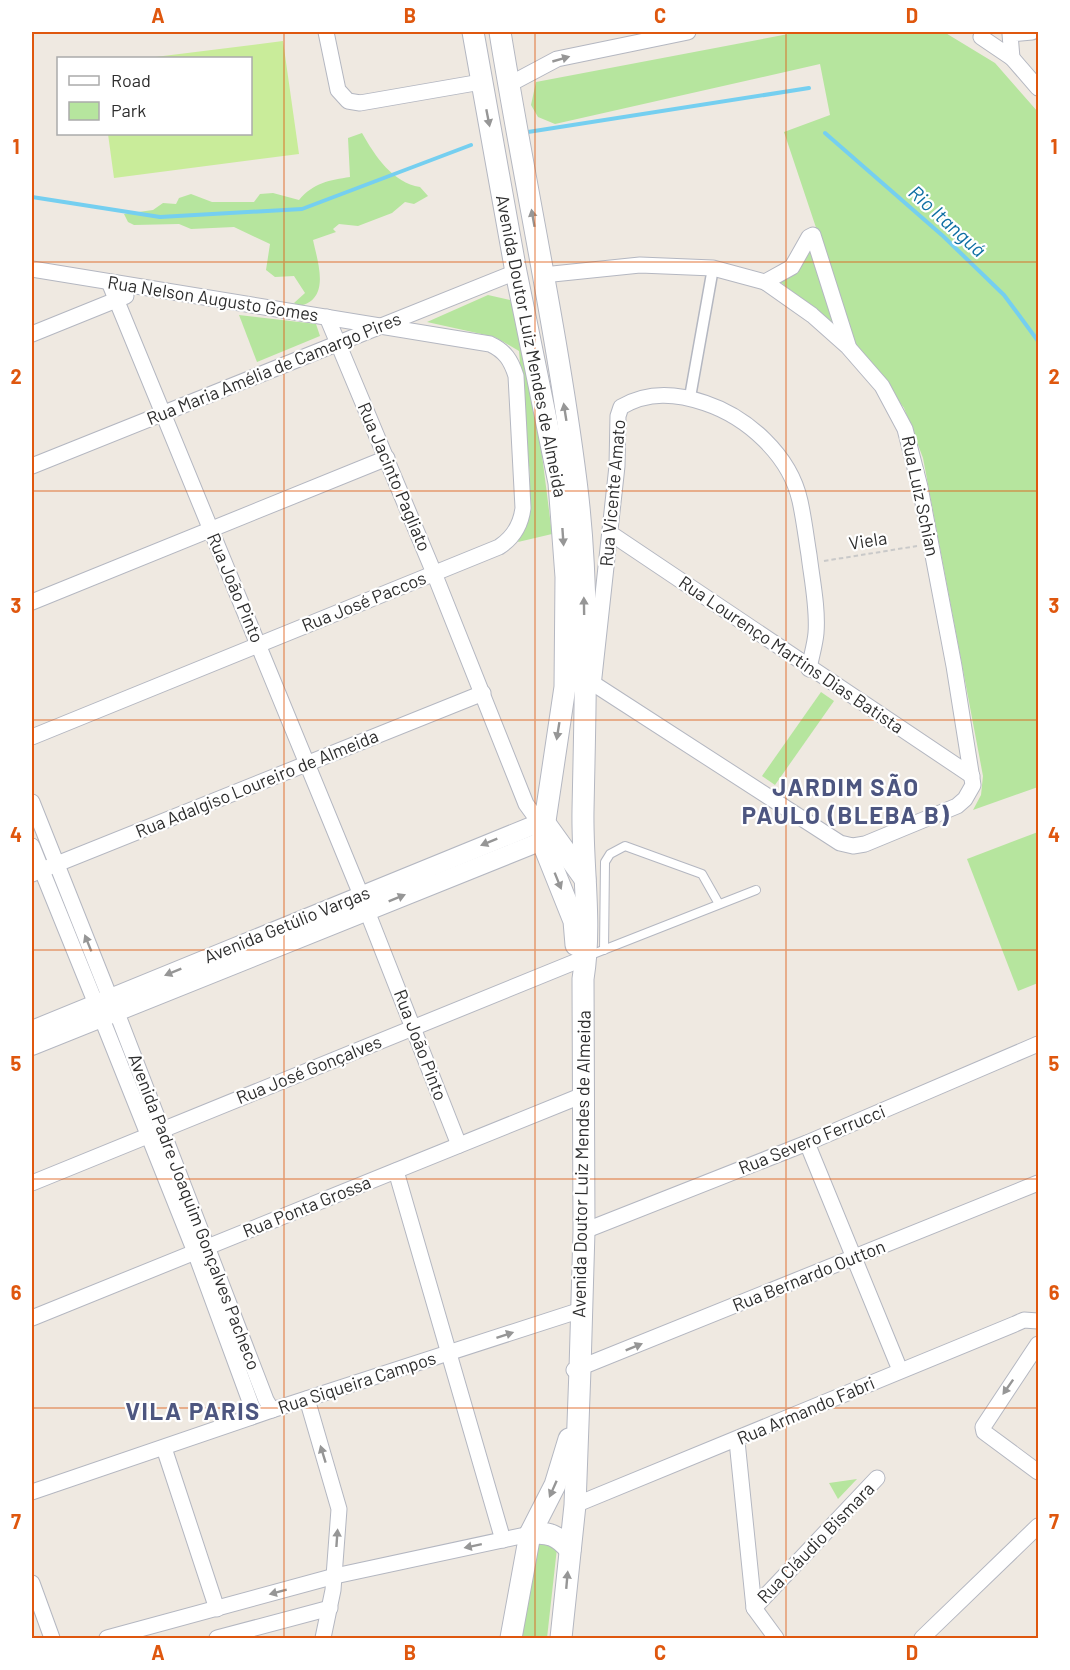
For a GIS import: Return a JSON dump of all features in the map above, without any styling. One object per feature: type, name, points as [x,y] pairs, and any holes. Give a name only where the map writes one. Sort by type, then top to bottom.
[{"type":"main road","name":"Avenida Doutor Luiz Mendes de Almeida","points":[[500,32],[543,275],[576,481],[591,654],[586,704],[583,815],[588,961],[583,1095],[584,1231],[575,1505],[561,1638]]},
{"type":"main road","name":"Avenida Doutor Luiz Mendes de Almeida","points":[[475,33],[516,272],[559,483],[566,577],[565,687],[542,821],[588,961]]},
{"type":"main road","points":[[478,60],[493,80],[508,85]]},
{"type":"main road","points":[[542,821],[569,829],[583,815]]},
{"type":"main road","points":[[542,821],[585,879]]},
{"type":"main road","name":"Avenida Doutor Luiz Mendes de Almeida","points":[[511,1638],[530,1534],[565,1459],[571,1429],[578,1363]]},
{"type":"main road","points":[[530,1534],[545,1518],[575,1505]]},
{"type":"main road","points":[[530,1534],[546,1533],[556,1536],[570,1550]]},
{"type":"street","points":[[326,32],[338,90],[348,101],[360,103],[482,82]]},
{"type":"street","points":[[508,85],[557,59],[683,32]]},
{"type":"street","points":[[976,34],[1001,38],[1012,33],[1032,32]]},
{"type":"street","points":[[1012,33],[1012,58]]},
{"type":"street","points":[[976,34],[1012,58],[1038,88]]},
{"type":"street","points":[[765,282],[792,267],[809,237],[813,235],[848,347]]},
{"type":"street","name":"Rua Luiz Schian","points":[[543,275],[640,265],[713,268],[765,282],[812,315],[848,347],[882,386],[905,429],[921,487],[972,776]]},
{"type":"street","points":[[690,397],[713,268]]},
{"type":"street","name":"Rua Nelson Augusto Gomes","points":[[32,269],[142,289],[383,325],[490,344],[501,349]]},
{"type":"street","name":"Rua Maria Amélia de Camargo Pires","points":[[32,466],[516,272]]},
{"type":"street","name":"Rua João Pinto","points":[[109,282],[364,903],[459,1145]]},
{"type":"street","points":[[32,334],[142,289]]},
{"type":"street","name":"Rua Jacinto Pagliato","points":[[327,317],[483,693],[542,821]]},
{"type":"street","name":"Rua José Paccos","points":[[32,737],[506,542],[522,514],[516,375],[508,357],[501,349]]},
{"type":"street","name":"Rua Vicente Amato","points":[[586,704],[594,684],[591,654],[610,533],[617,466],[618,416],[621,407],[649,395],[690,397],[741,420],[763,438],[785,465],[800,498],[810,564],[816,632],[809,669]]},
{"type":"street","points":[[32,602],[387,459]]},
{"type":"street","name":"Rua Lourenço Martins Dias Batista","points":[[610,533],[809,669],[972,776]]},
{"type":"street","points":[[594,684],[840,843],[853,846],[865,844],[957,806],[970,792],[972,776]]},
{"type":"street","name":"Rua Adalgiso Loureiro de Almeida","points":[[36,872],[483,693]]},
{"type":"street","name":"Avenida Padre Joaquim Gonçalves Pacheco","points":[[32,802],[106,1008],[202,1249],[266,1401],[273,1410]]},
{"type":"street","name":"Avenida Getúlio Vargas","points":[[32,1046],[106,1008],[364,903],[542,821]]},
{"type":"street","name":"Avenida Padre Joaquim Gonçalves Pacheco","points":[[32,846],[36,872],[106,1008]]},
{"type":"street","name":"Rua José Gonçalves","points":[[32,1183],[413,1028],[588,961]]},
{"type":"street","name":"Avenida Getúlio Vargas","points":[[32,1030],[106,1008]]},
{"type":"street","name":"Rua Severo Ferrucci","points":[[584,1231],[807,1143],[1038,1044]]},
{"type":"street","name":"Rua Ponta Grossa","points":[[32,1318],[583,1095]]},
{"type":"street","points":[[807,1143],[900,1370]]},
{"type":"street","points":[[396,1171],[503,1540]]},
{"type":"street","name":"Rua Bernardo Outton","points":[[578,1363],[853,1258],[1038,1184]]},
{"type":"street","name":"Avenida Padre Joaquim Gonçalves Pacheco","points":[[202,1249],[252,1407],[251,1418]]},
{"type":"street","name":"Rua Siqueira Campos","points":[[32,1492],[273,1410],[581,1310]]},
{"type":"street","name":"Rua Armando Fabri","points":[[575,1505],[737,1441],[900,1370],[1024,1320],[1038,1322]]},
{"type":"street","points":[[1038,1344],[985,1420],[984,1432],[1038,1472]]},
{"type":"street","points":[[307,1399],[339,1509],[334,1576],[323,1638]]},
{"type":"street","points":[[737,1441],[754,1608],[776,1638]]},
{"type":"street","points":[[164,1448],[217,1609]]},
{"type":"street","name":"Rua Cláudio Bismara","points":[[754,1608],[878,1478]]},
{"type":"street","points":[[922,1638],[1038,1526]]},
{"type":"street","points":[[107,1638],[334,1576],[530,1534]]},
{"type":"street","points":[[32,1583],[52,1638]]},
{"type":"street","points":[[216,1638],[330,1608]]},
{"type":"street","points":[[301,1616],[312,1620],[323,1638]]},
{"type":"lane","points":[[588,961],[605,862],[618,848],[625,846],[702,874],[719,904]]},
{"type":"lane","points":[[588,961],[756,890]]},
{"type":"path","name":"Viela","points":[[810,564],[931,544]]},
{"type":"green space","points":[[799,32],[944,32],[995,63],[1038,112],[1038,787],[973,810],[981,795],[983,776],[923,458],[904,408],[855,344],[784,132],[830,115],[820,64],[555,124],[538,117],[531,105],[536,82]]},
{"type":"green space","points":[[283,41],[299,154],[114,178],[108,135],[252,135],[252,57],[155,57]]},
{"type":"green space","points":[[362,133],[373,151],[393,174],[401,180],[420,187],[428,196],[414,204],[405,202],[392,213],[358,226],[339,224],[333,229],[336,232],[313,240],[319,269],[319,289],[309,302],[299,306],[294,303],[305,293],[294,276],[275,277],[266,270],[270,244],[234,227],[191,229],[179,224],[134,225],[128,222],[124,214],[153,210],[163,203],[176,204],[179,198],[191,194],[212,202],[254,202],[260,194],[273,193],[299,200],[316,186],[350,177],[348,138]]},
{"type":"green space","points":[[814,247],[838,330],[778,280],[794,272]]},
{"type":"green space","points":[[488,295],[510,300],[529,352],[552,534],[518,542],[528,515],[530,477],[519,351],[495,337],[427,322]]},
{"type":"green space","points":[[239,315],[316,324],[320,336],[257,362]]},
{"type":"green space","points":[[821,692],[834,701],[775,785],[762,776]]},
{"type":"green space","points":[[1038,832],[1038,983],[1018,991],[967,859]]},
{"type":"green space","points":[[857,1479],[838,1499],[829,1483]]},
{"type":"green space","points":[[537,1537],[557,1548],[547,1638],[520,1638]]},
{"type":"waterway","points":[[528,132],[809,88]]},
{"type":"waterway","name":"Rio Itanguá","points":[[825,133],[943,236],[1004,295],[1038,341]]},
{"type":"waterway","points":[[32,197],[160,217],[302,209],[471,145]]},
{"type":"district","name":"JARDIM SÃO PAULO (BLEBA B)","points":[[846,802]]},
{"type":"district","name":"VILA PARIS","points":[[193,1412]]}]
